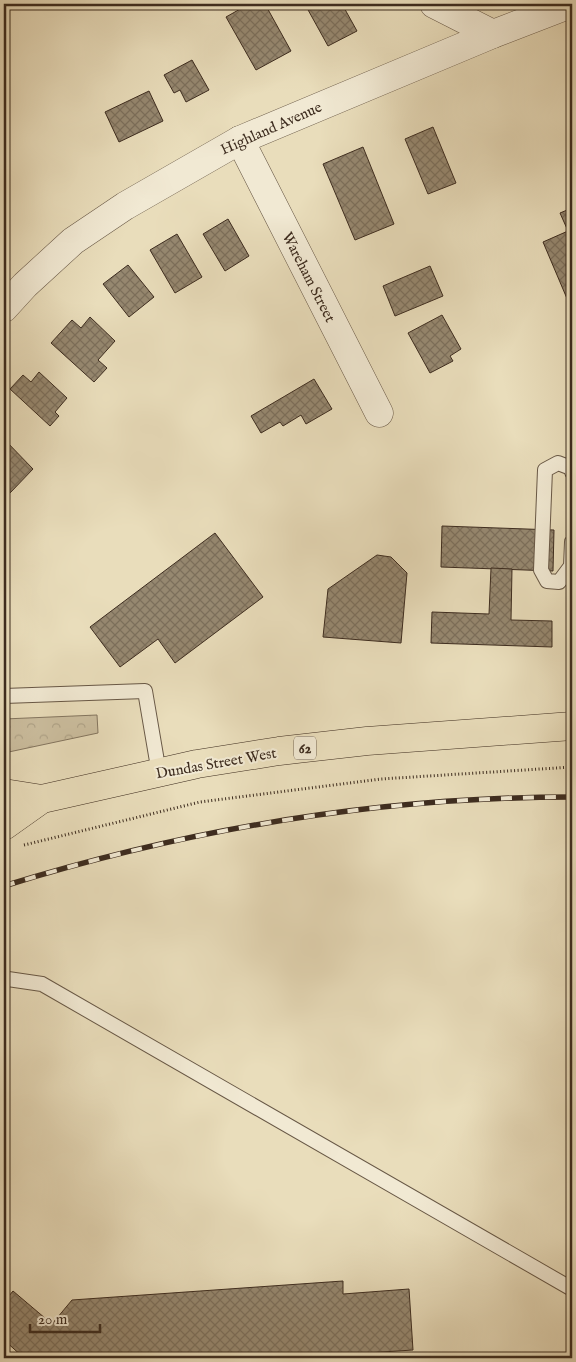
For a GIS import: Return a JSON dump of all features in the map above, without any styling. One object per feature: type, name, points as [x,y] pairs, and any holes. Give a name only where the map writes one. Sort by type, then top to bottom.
[{"type":"main road","name":"Dundas Street West","points":[[4,826],[42,799],[159,773],[279,751],[358,742],[572,726]]},
{"type":"main road","name":"Dundas Street West","points":[[4,792],[42,799]]},
{"type":"street","points":[[434,4],[493,34]]},
{"type":"street","name":"Highland Avenue","points":[[4,308],[25,285],[73,241],[125,206],[240,140],[493,34],[571,4]]},
{"type":"street","name":"Wareham Street","points":[[240,140],[379,413]]},
{"type":"lane","points":[[572,472],[571,468],[558,463],[546,470],[541,570],[547,581],[559,582],[571,566],[572,542]]},
{"type":"lane","points":[[4,696],[145,691],[159,773]]},
{"type":"lane","points":[[4,981],[8,979],[42,984],[572,1289]]},
{"type":"path","points":[[22,846],[200,802],[381,779],[572,768]]},
{"type":"green space","points":[[97,715],[98,733],[4,753],[4,719]]},
{"type":"building","points":[[249,4],[265,4],[291,51],[256,70],[226,17]]},
{"type":"building","points":[[314,4],[342,4],[357,31],[328,46],[307,8]]},
{"type":"building","points":[[192,60],[209,90],[186,102],[180,90],[174,93],[164,75]]},
{"type":"building","points":[[149,91],[163,121],[119,142],[105,112]]},
{"type":"building","points":[[433,127],[456,183],[428,194],[405,139]]},
{"type":"building","points":[[363,147],[394,224],[355,240],[323,164]]},
{"type":"building","points":[[572,208],[571,308],[543,242],[568,231],[560,213]]},
{"type":"building","points":[[228,219],[249,256],[225,271],[203,234]]},
{"type":"building","points":[[177,234],[202,277],[175,293],[150,250]]},
{"type":"building","points":[[128,265],[154,297],[129,317],[103,284]]},
{"type":"building","points":[[430,266],[443,296],[395,316],[383,286]]},
{"type":"building","points":[[442,315],[461,349],[450,356],[453,361],[430,373],[408,333]]},
{"type":"building","points":[[90,317],[115,341],[98,360],[107,368],[94,382],[51,343],[72,320],[81,328]]},
{"type":"building","points":[[39,372],[67,398],[55,412],[59,416],[50,426],[10,389],[23,375],[31,382]]},
{"type":"building","points":[[314,379],[332,409],[306,424],[301,415],[283,426],[280,422],[261,433],[251,416]]},
{"type":"building","points":[[4,439],[33,469],[10,493],[4,487]]},
{"type":"building","points":[[442,526],[554,530],[553,571],[441,567]]},
{"type":"building","points":[[215,533],[263,597],[175,663],[158,639],[120,667],[90,627]]},
{"type":"building","points":[[377,555],[391,557],[407,573],[401,643],[323,637],[328,589]]},
{"type":"building","points":[[491,568],[512,569],[511,620],[552,621],[552,647],[431,643],[432,612],[489,614]]},
{"type":"building","points":[[343,1281],[343,1294],[409,1289],[413,1350],[289,1358],[22,1358],[4,1340],[4,1302],[13,1291],[52,1324],[72,1300]]},
{"type":"railway","points":[[4,886],[143,848],[285,820],[356,810],[428,803],[500,798],[572,797]]}]
